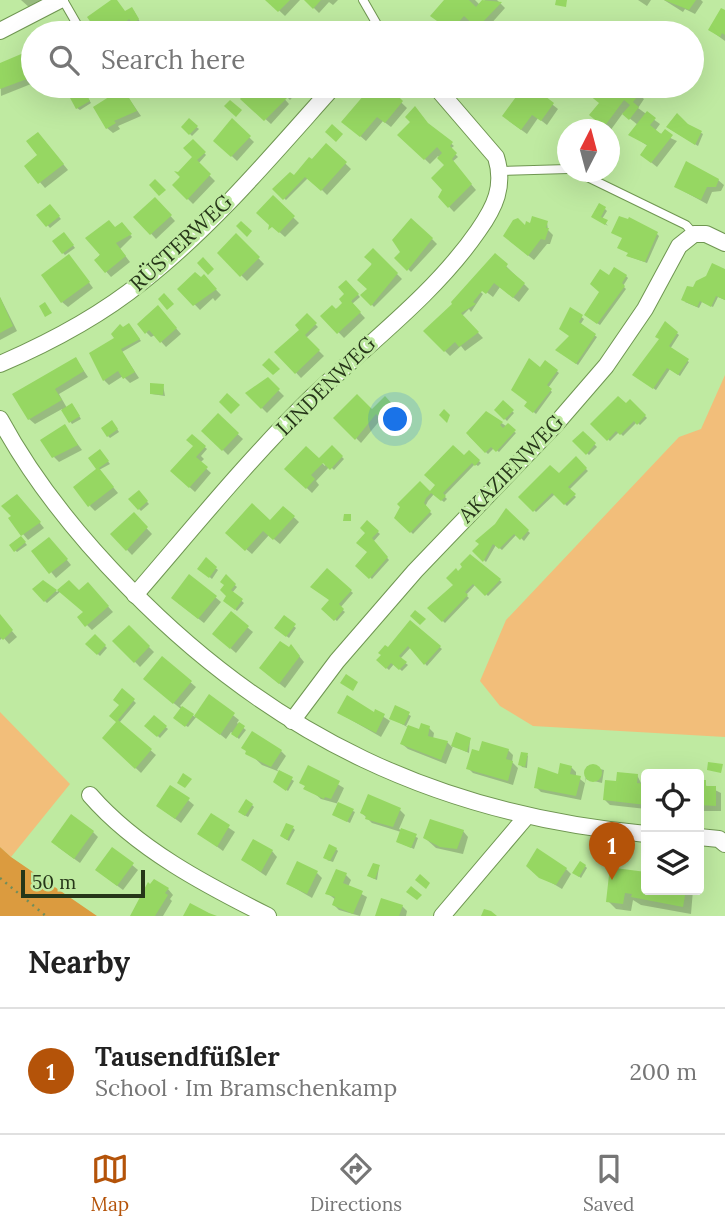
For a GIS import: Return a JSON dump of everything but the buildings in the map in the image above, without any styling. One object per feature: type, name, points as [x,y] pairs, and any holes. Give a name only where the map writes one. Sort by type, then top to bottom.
[{"type":"street","points":[[0,31],[62,0]]},
{"type":"street","name":"RÜSTERWEG","points":[[0,364],[60,336],[144,281],[261,166],[323,98]]},
{"type":"street","points":[[446,98],[491,150],[500,171]]},
{"type":"street","name":"LINDENWEG","points":[[135,595],[298,412],[449,269],[479,230],[498,197],[500,171]]},
{"type":"street","points":[[694,234],[706,234],[725,243]]},
{"type":"street","name":"AKAZIENWEG","points":[[292,721],[337,661],[415,570],[555,425],[606,366],[645,309],[679,246],[694,234]]},
{"type":"street","points":[[0,419],[43,491],[92,551],[182,641],[222,674],[292,721],[353,755],[421,784],[526,817],[641,833]]},
{"type":"street","points":[[90,795],[139,839],[170,861],[268,916]]},
{"type":"street","points":[[442,916],[526,817]]},
{"type":"street","points":[[704,838],[719,839],[725,844]]},
{"type":"lane","points":[[62,0],[75,21]]},
{"type":"lane","points":[[362,0],[375,21]]},
{"type":"lane","points":[[500,171],[557,169]]},
{"type":"lane","points":[[598,182],[686,225],[694,234]]},
{"type":"path","points":[[0,878],[46,916]]},
{"type":"shaded area","points":[[725,375],[725,737],[533,726],[500,706],[480,681],[506,620],[679,437],[701,429]]},
{"type":"shaded area","points":[[0,712],[70,784],[11,857],[0,847]]},
{"type":"shaded area","points":[[0,847],[11,857],[97,916],[0,916]]},
{"type":"place","name":"Tausendfüßler","points":[[612,880]]}]
